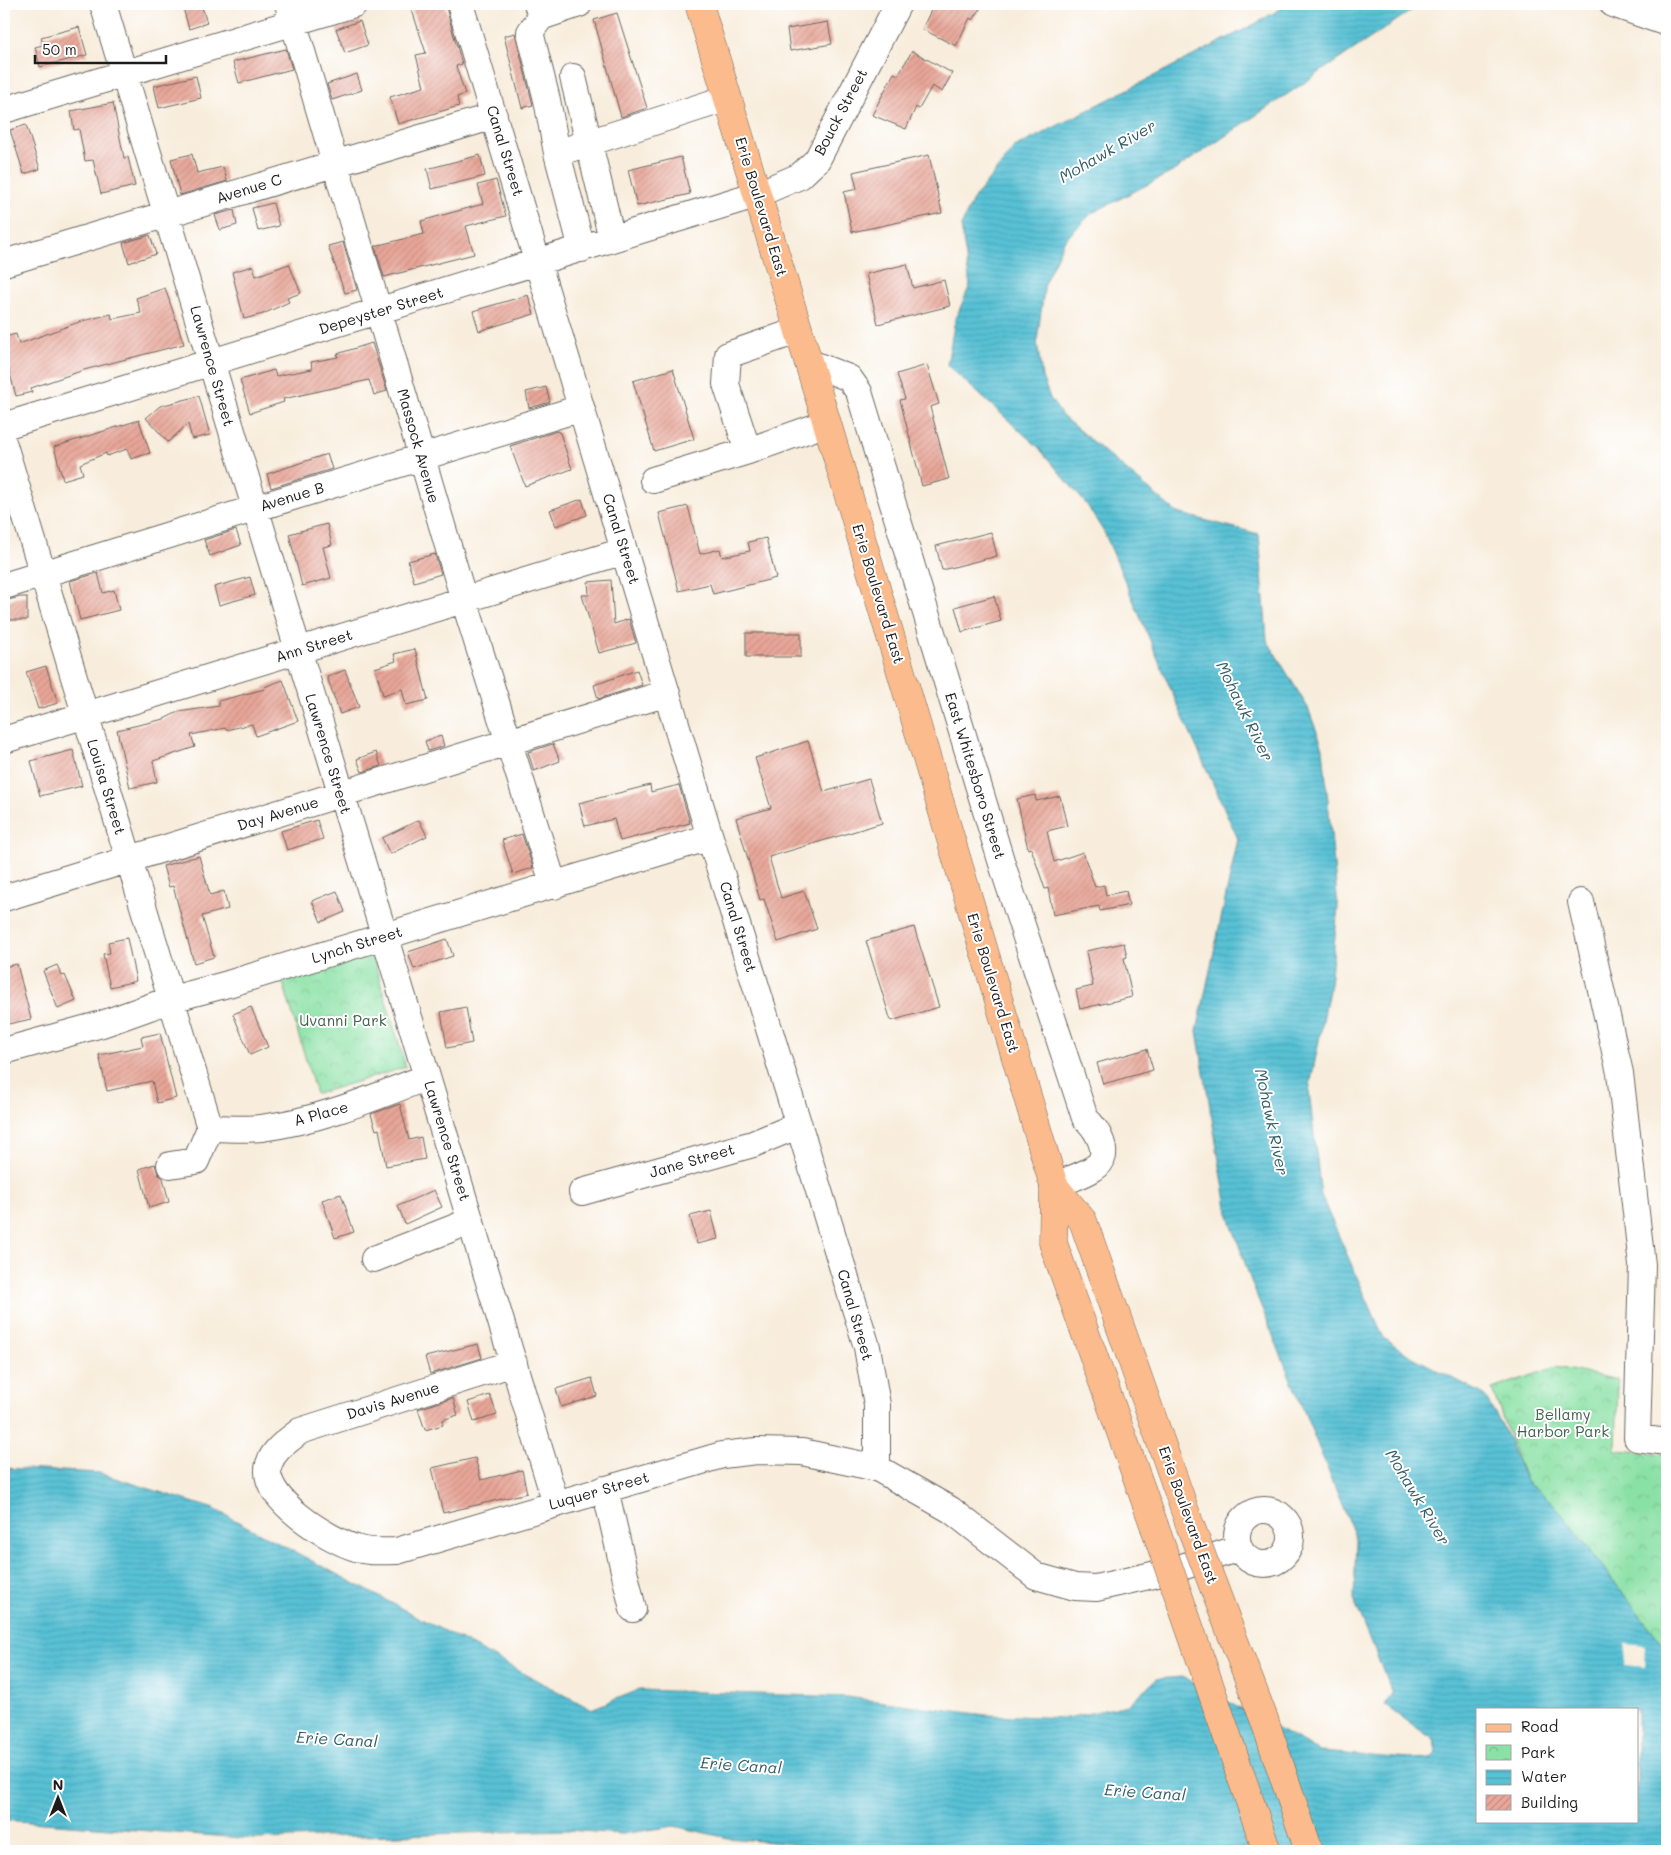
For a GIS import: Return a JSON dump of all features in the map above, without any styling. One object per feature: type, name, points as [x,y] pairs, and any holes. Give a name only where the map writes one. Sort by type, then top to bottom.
[{"type":"main road","name":"Erie Boulevard East","points":[[699,4],[758,194],[797,331],[827,424],[1054,1186],[1053,1243],[1154,1525],[1267,1851]]},
{"type":"main road","name":"Erie Boulevard East","points":[[1054,1186],[1083,1221],[1190,1525],[1264,1719],[1309,1851]]},
{"type":"street","name":"Lawrence Street","points":[[103,4],[168,215],[340,795],[556,1504]]},
{"type":"street","points":[[4,110],[124,73],[291,13],[354,4]]},
{"type":"street","name":"Canal Street","points":[[460,4],[710,837],[867,1347],[877,1405],[877,1468]]},
{"type":"street","points":[[579,4],[539,10],[532,27],[531,38],[547,100],[557,153],[582,249]]},
{"type":"street","name":"Bouck Street","points":[[758,194],[800,176],[817,160],[898,4]]},
{"type":"street","points":[[1613,4],[1667,23]]},
{"type":"street","name":"Massock Avenue","points":[[291,13],[464,600],[554,886]]},
{"type":"street","points":[[573,77],[586,125],[587,143],[612,240]]},
{"type":"street","points":[[557,153],[728,98]]},
{"type":"street","name":"Avenue C","points":[[4,263],[494,116]]},
{"type":"street","name":"Depeyster Street","points":[[4,426],[758,194]]},
{"type":"street","points":[[748,451],[726,384],[728,355],[797,331]]},
{"type":"street","name":"East Whitesboro Street","points":[[808,362],[849,378],[859,392],[1003,867],[1085,1118],[1096,1128],[1102,1141],[1102,1158],[1096,1168],[1054,1186]]},
{"type":"street","name":"Avenue B","points":[[4,586],[581,408]]},
{"type":"street","points":[[653,480],[827,424]]},
{"type":"street","name":"Louisa Street","points":[[4,445],[127,860],[172,999],[186,1055],[210,1128]]},
{"type":"street","name":"Ann Street","points":[[4,740],[624,551]]},
{"type":"street","name":"Day Avenue","points":[[4,898],[667,693]]},
{"type":"street","name":"Lynch Street","points":[[4,1051],[102,1024],[172,999],[554,886],[710,837]]},
{"type":"street","points":[[1581,902],[1620,1073],[1641,1256],[1637,1438],[1667,1442]]},
{"type":"street","name":"A Place","points":[[210,1128],[260,1128],[305,1120],[367,1101],[427,1076]]},
{"type":"street","name":"Jane Street","points":[[582,1192],[753,1144],[799,1125]]},
{"type":"street","points":[[170,1165],[196,1161],[210,1128]]},
{"type":"street","points":[[374,1259],[471,1221]]},
{"type":"street","name":"Davis Avenue","points":[[326,1536],[278,1498],[268,1482],[269,1465],[277,1449],[300,1431],[514,1363]]},
{"type":"street","name":"Luquer Street","points":[[326,1536],[366,1551],[398,1552],[722,1455],[757,1451],[802,1452],[877,1468]]},
{"type":"street","points":[[877,1468],[951,1510],[1036,1576],[1075,1587],[1096,1588],[1170,1571],[1239,1548]]},
{"type":"street","points":[[605,1489],[634,1609]]},
{"type":"green space","name":"Uvanni Park","points":[[368,941],[406,1067],[316,1094],[279,969]]},
{"type":"green space","name":"Bellamy Harbor Park","points":[[1556,1367],[1618,1380],[1616,1450],[1667,1454],[1667,1650],[1553,1503],[1526,1482],[1492,1389]]},
{"type":"water","points":[[1289,4],[1421,4],[1172,172],[1092,213],[1064,241],[1045,282],[1037,341],[1042,377],[1050,398],[1062,416],[1177,513],[1259,534],[1267,640],[1308,708],[1323,748],[1338,908],[1330,985],[1309,1091],[1321,1196],[1384,1338],[1409,1355],[1483,1394],[1501,1423],[1526,1482],[1553,1503],[1667,1650],[1667,1851],[1282,1851],[1242,1848],[1240,1851],[865,1851],[728,1838],[674,1826],[622,1834],[568,1830],[255,1839],[4,1820],[4,1468],[99,1473],[214,1509],[591,1709],[639,1690],[846,1697],[986,1715],[1067,1718],[1128,1705],[1157,1679],[1182,1677],[1320,1752],[1409,1759],[1431,1758],[1436,1753],[1434,1740],[1385,1705],[1392,1693],[1354,1600],[1356,1539],[1252,1284],[1228,1213],[1197,1031],[1238,839],[1177,704],[1105,534],[1087,505],[1038,447],[947,365],[955,320],[970,285],[961,226],[973,200],[1014,148],[1253,25]]},
{"type":"pier","points":[[1626,1644],[1646,1646],[1645,1667],[1624,1665]]},
{"type":"building","points":[[201,4],[207,23],[189,29],[183,8]]},
{"type":"building","points":[[410,4],[445,4],[462,64],[456,66],[465,94],[457,97],[459,106],[398,124],[390,97],[424,87],[416,55],[426,53]]},
{"type":"building","points":[[934,4],[983,4],[973,20],[970,18],[956,46],[922,29]]},
{"type":"building","points":[[617,13],[647,108],[621,117],[594,20]]},
{"type":"building","points":[[360,21],[368,45],[345,53],[336,29]]},
{"type":"building","points":[[828,22],[832,44],[790,51],[787,29]]},
{"type":"building","points":[[79,27],[87,55],[40,67],[35,47],[43,45],[41,37]]},
{"type":"building","points":[[515,33],[533,105],[522,108],[504,36]]},
{"type":"building","points":[[286,49],[292,69],[239,83],[233,62]]},
{"type":"building","points":[[912,51],[952,73],[942,92],[932,86],[919,109],[916,107],[906,129],[872,115],[894,73],[898,75]]},
{"type":"building","points":[[357,74],[362,90],[332,100],[327,84]]},
{"type":"building","points":[[196,76],[201,98],[159,108],[154,86]]},
{"type":"building","points":[[113,103],[124,158],[128,157],[135,186],[101,194],[93,160],[85,161],[79,129],[74,130],[71,111]]},
{"type":"building","points":[[26,125],[40,169],[24,174],[10,130]]},
{"type":"building","points":[[192,154],[197,173],[223,167],[227,181],[180,195],[171,159]]},
{"type":"building","points":[[480,155],[485,176],[432,189],[427,169]]},
{"type":"building","points":[[929,155],[942,213],[852,232],[844,192],[857,189],[853,172]]},
{"type":"building","points":[[681,157],[690,194],[637,206],[628,170]]},
{"type":"building","points":[[496,180],[506,216],[466,226],[474,254],[384,277],[375,246],[424,234],[421,221],[483,204],[478,185]]},
{"type":"building","points":[[273,203],[279,226],[258,231],[252,208]]},
{"type":"building","points":[[234,210],[237,225],[220,230],[215,215]]},
{"type":"building","points":[[150,235],[156,254],[129,263],[123,243]]},
{"type":"building","points":[[343,242],[357,290],[345,293],[328,246]]},
{"type":"building","points":[[289,264],[301,293],[287,298],[289,302],[263,314],[244,319],[232,272],[253,266],[256,276]]},
{"type":"building","points":[[907,264],[913,288],[944,280],[950,306],[878,324],[866,274]]},
{"type":"building","points":[[165,288],[184,344],[84,370],[31,388],[32,392],[16,396],[4,352],[4,337],[16,334],[19,344],[79,322],[111,314],[112,319],[141,313],[136,298]]},
{"type":"building","points":[[528,295],[534,314],[479,331],[473,311]]},
{"type":"building","points":[[372,343],[387,391],[374,395],[369,380],[283,399],[284,402],[250,413],[240,380],[274,370],[276,376],[312,369],[311,362],[338,357],[337,354]]},
{"type":"building","points":[[927,365],[939,404],[930,407],[949,479],[922,486],[900,400],[905,399],[897,374]]},
{"type":"building","points":[[673,369],[694,439],[654,451],[633,381]]},
{"type":"building","points":[[546,387],[550,402],[529,408],[526,392]]},
{"type":"building","points":[[199,396],[210,435],[192,439],[188,424],[168,442],[146,418],[160,406]]},
{"type":"building","points":[[139,420],[150,453],[131,459],[127,449],[107,456],[106,453],[80,464],[83,474],[63,480],[54,447]]},
{"type":"building","points":[[557,431],[560,433],[572,469],[525,486],[510,446]]},
{"type":"building","points":[[327,454],[332,469],[271,488],[267,474]]},
{"type":"building","points":[[582,499],[587,515],[556,526],[550,510]]},
{"type":"building","points":[[688,506],[700,554],[720,549],[722,557],[750,551],[748,542],[766,538],[776,578],[713,594],[710,584],[679,591],[659,513]]},
{"type":"building","points":[[327,524],[332,545],[323,547],[331,578],[302,586],[289,534]]},
{"type":"building","points":[[236,530],[241,545],[210,556],[204,540]]},
{"type":"building","points":[[991,532],[997,556],[942,570],[936,546]]},
{"type":"building","points":[[435,554],[441,574],[414,582],[408,561]]},
{"type":"building","points":[[98,573],[103,593],[114,590],[119,610],[80,620],[70,581]]},
{"type":"building","points":[[250,577],[255,595],[219,605],[214,587]]},
{"type":"building","points":[[611,580],[614,624],[629,619],[636,643],[599,653],[582,595],[589,595],[588,582]]},
{"type":"building","points":[[994,596],[1001,621],[962,632],[955,607]]},
{"type":"building","points":[[27,597],[27,620],[4,620],[4,601]]},
{"type":"building","points":[[746,633],[801,633],[801,657],[746,657]]},
{"type":"building","points":[[415,649],[428,700],[406,705],[402,689],[383,695],[375,668],[396,661],[394,654]]},
{"type":"building","points":[[46,666],[58,703],[38,709],[26,672]]},
{"type":"building","points":[[345,670],[359,707],[340,714],[327,677]]},
{"type":"building","points":[[637,670],[642,685],[598,699],[594,685]]},
{"type":"building","points":[[283,680],[298,721],[256,736],[252,724],[191,735],[195,747],[153,761],[157,782],[130,788],[117,730],[164,719],[178,712],[219,706],[218,701],[265,689],[264,687]]},
{"type":"building","points":[[441,736],[444,746],[428,751],[425,741]]},
{"type":"building","points":[[808,741],[824,792],[869,779],[882,823],[769,857],[781,898],[804,891],[817,929],[778,942],[764,899],[760,900],[736,818],[771,808],[755,758]]},
{"type":"building","points":[[553,744],[560,761],[534,771],[528,752]]},
{"type":"building","points":[[73,750],[82,786],[40,796],[31,761]]},
{"type":"building","points":[[376,752],[381,766],[362,772],[357,759]]},
{"type":"building","points":[[650,785],[651,792],[679,785],[690,823],[620,841],[614,819],[585,826],[579,803]]},
{"type":"building","points":[[1035,795],[1036,801],[1060,796],[1067,826],[1047,831],[1054,862],[1083,852],[1095,887],[1104,885],[1106,895],[1126,891],[1129,905],[1100,911],[1099,906],[1053,915],[1048,888],[1045,889],[1031,848],[1028,849],[1017,799]]},
{"type":"building","points":[[317,820],[323,839],[287,850],[281,831]]},
{"type":"building","points":[[419,820],[427,836],[390,854],[382,838]]},
{"type":"building","points":[[522,834],[533,868],[513,874],[502,840]]},
{"type":"building","points":[[199,856],[210,895],[224,891],[228,909],[202,916],[214,957],[194,963],[173,886],[169,887],[163,866]]},
{"type":"building","points":[[337,891],[345,912],[321,922],[312,901]]},
{"type":"building","points":[[914,927],[939,1007],[891,1021],[866,941]]},
{"type":"building","points":[[127,938],[136,981],[110,987],[103,954],[110,953],[108,942]]},
{"type":"building","points":[[447,939],[453,956],[414,969],[408,952]]},
{"type":"building","points":[[1124,943],[1127,957],[1124,958],[1132,997],[1080,1009],[1076,990],[1093,986],[1086,951]]},
{"type":"building","points":[[17,964],[31,1019],[4,1025],[4,967]]},
{"type":"building","points":[[57,965],[62,976],[65,975],[76,1001],[58,1009],[43,971]]},
{"type":"building","points":[[251,1007],[268,1047],[250,1055],[233,1014]]},
{"type":"building","points":[[466,1007],[472,1043],[447,1048],[441,1012]]},
{"type":"building","points":[[160,1033],[176,1098],[157,1103],[152,1081],[107,1091],[99,1055],[143,1046],[141,1037]]},
{"type":"building","points":[[1147,1049],[1153,1070],[1103,1084],[1097,1063]]},
{"type":"building","points":[[400,1104],[409,1140],[421,1137],[425,1159],[386,1166],[379,1129],[376,1130],[371,1114]]},
{"type":"building","points":[[155,1164],[158,1174],[163,1178],[169,1202],[149,1208],[139,1169]]},
{"type":"building","points":[[434,1190],[442,1207],[405,1224],[398,1206]]},
{"type":"building","points":[[341,1194],[354,1232],[335,1238],[322,1200]]},
{"type":"building","points":[[711,1211],[718,1239],[697,1244],[690,1216]]},
{"type":"building","points":[[478,1344],[482,1358],[430,1374],[425,1357]]},
{"type":"building","points":[[592,1378],[597,1396],[561,1407],[556,1389]]},
{"type":"building","points":[[490,1395],[497,1415],[474,1422],[468,1402]]},
{"type":"building","points":[[453,1398],[458,1415],[442,1420],[443,1425],[425,1430],[418,1409]]},
{"type":"building","points":[[475,1458],[481,1480],[522,1470],[527,1493],[443,1513],[432,1468]]},
{"type":"railway","points":[[1658,4],[1667,7]]},
{"type":"water label","name":"Mohawk River","points":[[1107,151]]},
{"type":"water label","name":"Mohawk River","points":[[1245,711]]},
{"type":"water label","name":"Mohawk River","points":[[1272,1122]]},
{"type":"water label","name":"Mohawk River","points":[[1418,1497]]},
{"type":"water label","name":"Erie Canal","points":[[337,1739]]},
{"type":"water label","name":"Erie Canal","points":[[741,1765]]},
{"type":"water label","name":"Erie Canal","points":[[1145,1792]]}]
